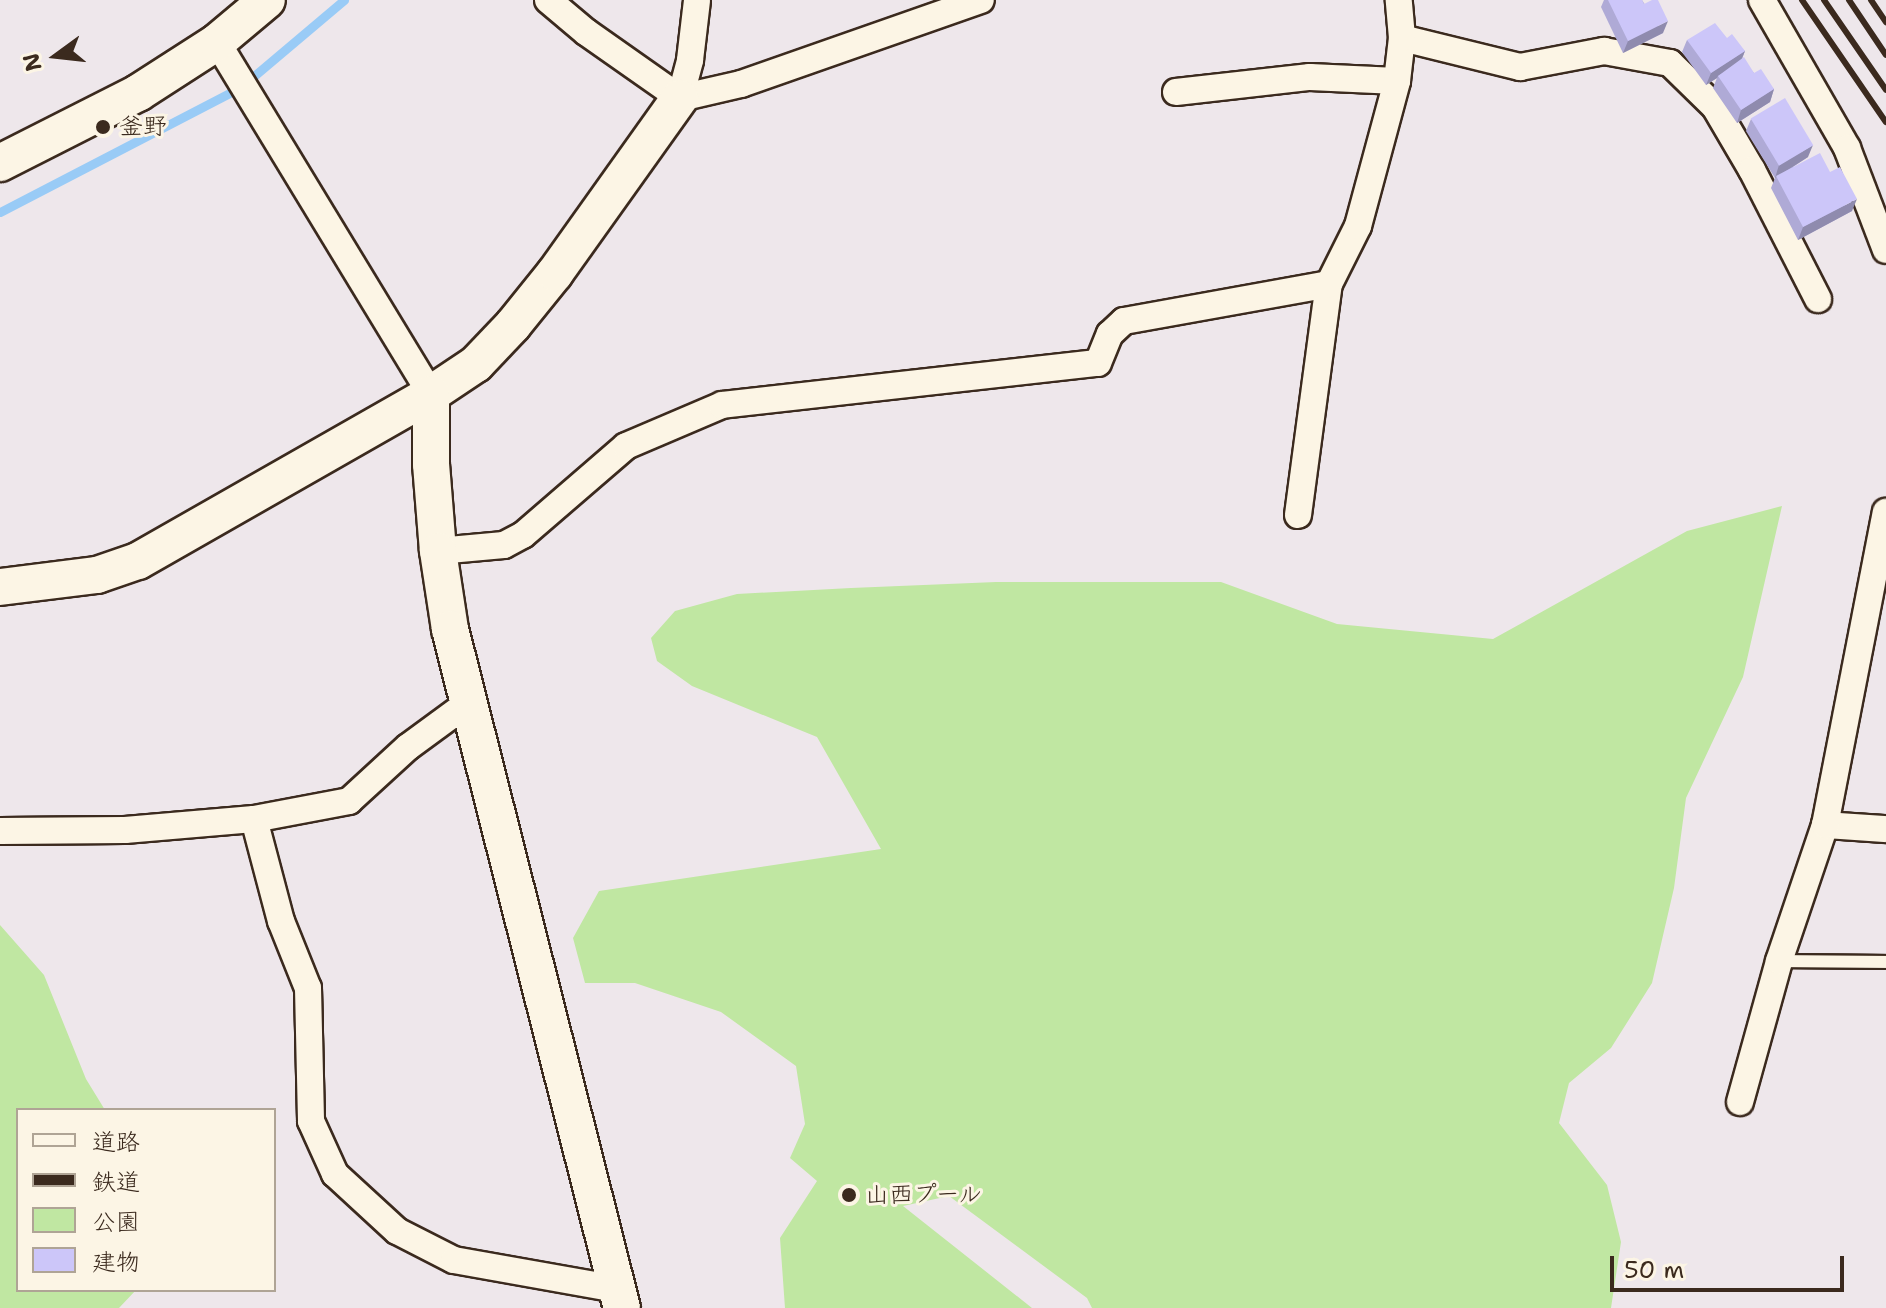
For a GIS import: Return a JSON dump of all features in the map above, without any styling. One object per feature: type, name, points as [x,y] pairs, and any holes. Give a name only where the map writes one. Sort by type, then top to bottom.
[{"type":"street","points":[[0,163],[222,51],[267,0]]},
{"type":"street","points":[[548,0],[586,32],[680,98],[741,84],[981,0]]},
{"type":"street","points":[[0,587],[97,575],[138,561],[431,394],[476,364],[555,273],[680,98],[690,60],[697,0]]},
{"type":"street","points":[[1298,515],[1329,284],[1358,226],[1397,81],[1402,38],[1399,0]]},
{"type":"street","points":[[1762,0],[1847,148],[1886,250]]},
{"type":"street","points":[[1402,38],[1487,62],[1520,67],[1604,51],[1670,63],[1715,107],[1752,170],[1818,299]]},
{"type":"street","points":[[222,51],[431,394],[431,464],[438,551],[450,629],[620,1298],[454,1260],[397,1231],[335,1174],[311,1121],[308,988],[281,921],[254,819]]},
{"type":"street","points":[[1176,92],[1310,77],[1397,81]]},
{"type":"street","points":[[438,551],[504,545],[523,535],[626,446],[722,405],[1098,363],[1110,334],[1124,321],[1329,284]]},
{"type":"street","points":[[1740,1102],[1779,961],[1825,825],[1886,512]]},
{"type":"street","points":[[0,831],[125,830],[254,819],[349,801],[408,747],[468,703]]},
{"type":"street","points":[[1825,825],[1886,829]]},
{"type":"lane","points":[[1779,961],[1886,962]]},
{"type":"green space","points":[[1782,506],[1743,677],[1686,798],[1674,888],[1652,983],[1611,1048],[1569,1083],[1559,1123],[1607,1185],[1621,1242],[1611,1308],[1092,1308],[1087,1298],[949,1196],[903,1206],[1032,1308],[785,1308],[780,1238],[817,1181],[790,1158],[805,1124],[796,1066],[721,1012],[635,983],[585,983],[573,938],[599,891],[881,849],[817,737],[692,686],[657,661],[651,638],[675,611],[737,594],[996,582],[1221,582],[1337,624],[1493,639],[1687,531]]},
{"type":"green space","points":[[0,925],[44,975],[86,1079],[104,1108],[16,1108],[16,1292],[134,1292],[119,1308],[0,1308]]},
{"type":"building","points":[[1608,0],[1642,0],[1644,4],[1658,0],[1668,21],[1628,41]]},
{"type":"building","points":[[1715,23],[1727,38],[1732,34],[1745,51],[1711,73],[1687,40]]},
{"type":"building","points":[[1744,57],[1754,73],[1761,69],[1774,89],[1741,110],[1718,76]]},
{"type":"building","points":[[1785,98],[1813,145],[1779,166],[1751,119]]},
{"type":"building","points":[[1820,153],[1830,172],[1840,167],[1857,199],[1803,227],[1776,176]]},
{"type":"waterway","points":[[0,212],[241,87],[344,0]]},
{"type":"railway","points":[[1802,0],[1886,122]]},
{"type":"railway","points":[[1824,0],[1886,90]]},
{"type":"railway","points":[[1849,0],[1886,55]]},
{"type":"railway","points":[[1871,0],[1886,22]]},
{"type":"place","name":"釜野","points":[[103,127]]},
{"type":"place","name":"山西プール","points":[[849,1195]]}]
